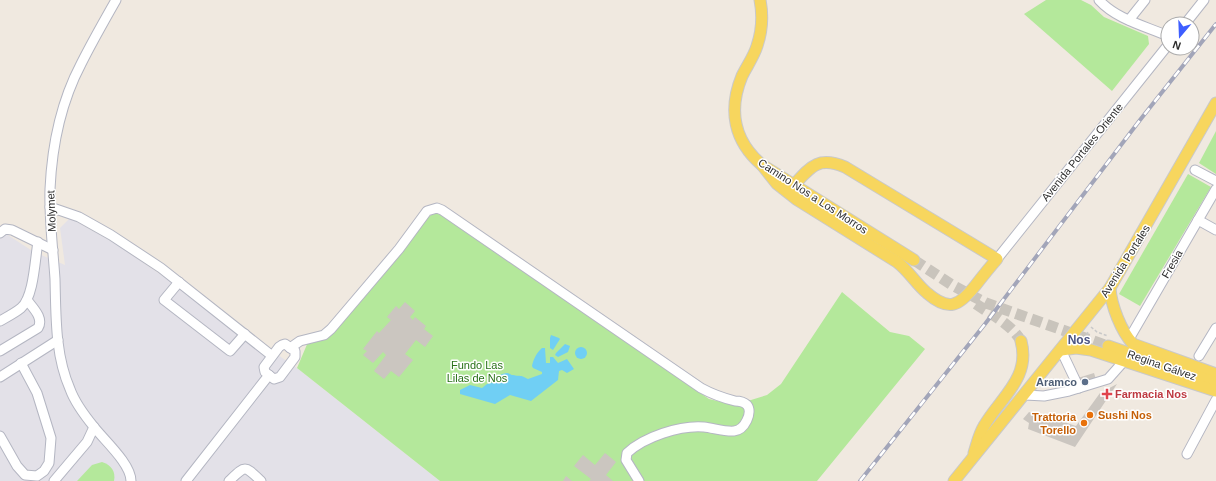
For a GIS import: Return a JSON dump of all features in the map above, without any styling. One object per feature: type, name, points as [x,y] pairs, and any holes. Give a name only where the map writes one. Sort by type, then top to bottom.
[{"type":"main road","name":"Camino Nos a Los Morros","points":[[760,0],[762,17],[760,38],[757,48],[739,84],[734,110],[736,126],[743,143],[752,156],[762,165],[914,260]]},
{"type":"main road","name":"Avenida Portales","points":[[956,480],[1110,288],[1216,103]]},
{"type":"main road","points":[[762,165],[777,184],[796,199],[906,269],[926,292],[938,302],[944,304],[954,304],[965,298],[996,259],[838,164],[825,162],[816,164],[809,169],[794,185]]},
{"type":"main road","points":[[1110,288],[1113,305],[1129,339],[1138,346],[1216,374]]},
{"type":"main road","points":[[973,458],[983,428],[1020,374],[1023,361],[1023,347],[1021,341]]},
{"type":"main road","name":"Regina Gálvez","points":[[1108,341],[1216,383]]},
{"type":"main road","points":[[1061,350],[1084,349],[1216,391]]},
{"type":"street","name":"Molymet","points":[[116,0],[80,64],[66,99],[58,129],[54,153],[50,208],[58,340],[62,368],[70,390],[94,427],[125,464],[131,474],[131,481]]},
{"type":"street","points":[[1099,0],[1111,11],[1160,33]]},
{"type":"street","points":[[1129,20],[1145,0]]},
{"type":"street","points":[[1191,16],[1204,0]]},
{"type":"street","name":"Avenida Portales Oriente","points":[[996,259],[1160,55]]},
{"type":"street","points":[[1195,170],[1216,181]]},
{"type":"street","name":"Fresia","points":[[1129,339],[1216,189]]},
{"type":"street","points":[[50,208],[79,217],[111,235],[161,268],[272,355]]},
{"type":"street","points":[[290,348],[300,341],[320,337],[331,329],[399,249],[427,211],[437,208],[449,214],[701,388],[715,395],[747,404],[748,408],[746,423],[743,427],[734,431],[702,427],[681,428],[647,439],[634,447],[627,453],[626,460],[639,481]]},
{"type":"street","points":[[1198,220],[1216,230]]},
{"type":"street","points":[[0,233],[5,229],[12,230],[53,250]]},
{"type":"street","points":[[0,321],[22,307],[27,300],[31,289],[38,242]]},
{"type":"street","points":[[179,282],[164,300],[230,351],[245,334]]},
{"type":"street","points":[[0,351],[38,328],[40,319],[27,300]]},
{"type":"street","points":[[1199,356],[1216,328]]},
{"type":"street","points":[[0,377],[58,340]]},
{"type":"street","points":[[285,344],[290,348],[295,353],[294,359],[278,378],[274,378],[269,375],[264,370],[264,367],[272,355],[282,345],[285,344]]},
{"type":"street","points":[[1061,350],[1079,388]]},
{"type":"street","points":[[1025,395],[1044,396],[1079,388],[1108,379],[1124,361]]},
{"type":"street","points":[[0,436],[17,466],[26,475],[37,476],[44,471],[49,463],[51,438],[36,393],[21,363]]},
{"type":"street","points":[[186,481],[269,375]]},
{"type":"street","points":[[1187,454],[1216,400]]},
{"type":"street","points":[[54,481],[87,442],[94,427]]},
{"type":"street","points":[[229,481],[241,469],[245,468],[261,481]]},
{"type":"path","points":[[1084,322],[1108,341]]},
{"type":"shaded area","points":[[70,218],[116,244],[297,368],[440,481],[0,481],[0,230],[34,252],[65,265],[60,228]]},
{"type":"green space","points":[[1046,0],[1081,0],[1091,5],[1104,17],[1148,36],[1149,44],[1112,91],[1024,14]]},
{"type":"green space","points":[[1216,131],[1216,174],[1199,163]]},
{"type":"green space","points":[[1188,174],[1211,187],[1140,306],[1119,294]]},
{"type":"green space","name":"Fundo Las Lilas de Nos","points":[[434,213],[443,215],[709,399],[730,404],[751,400],[767,395],[781,384],[842,292],[890,332],[909,336],[925,349],[817,481],[440,481],[297,368],[308,342],[324,340],[333,331],[427,218]]},
{"type":"green space","points":[[102,462],[112,469],[114,481],[77,481],[92,465]]},
{"type":"water","points":[[551,335],[560,339],[553,350],[550,348]]},
{"type":"water","points":[[565,344],[570,346],[568,352],[558,357],[555,355],[556,353]]},
{"type":"water","points":[[583,347],[586,348],[586,358],[579,359],[576,358],[575,351],[576,348]]},
{"type":"water","points":[[542,348],[545,348],[546,363],[550,363],[550,357],[553,357],[558,363],[567,359],[574,369],[567,373],[562,370],[559,371],[558,380],[531,401],[510,395],[495,404],[460,394],[460,390],[470,385],[482,388],[487,384],[494,382],[498,377],[505,373],[528,379],[542,374],[542,372],[533,368],[532,366],[538,352]]},
{"type":"building","points":[[405,302],[415,311],[410,317],[413,320],[415,317],[426,326],[424,329],[433,336],[425,347],[416,340],[405,354],[413,360],[399,377],[391,371],[384,379],[374,371],[386,355],[383,352],[373,363],[363,355],[367,351],[363,349],[377,331],[379,333],[391,320],[387,317],[396,306],[399,309]]},
{"type":"building","points":[[1094,373],[1098,386],[1071,393],[1068,381]]},
{"type":"building","points":[[1117,384],[1075,447],[1028,429],[1029,423],[1023,419],[1029,412],[1048,419],[1052,418],[1076,426],[1100,393]]},
{"type":"building","points":[[605,453],[616,462],[606,475],[613,481],[589,481],[591,479],[574,466],[583,455],[595,465]]},
{"type":"building","points":[[566,476],[572,481],[563,481]]},
{"type":"tunnel","points":[[914,260],[952,285],[986,303],[1108,346]]},
{"type":"tunnel","points":[[976,304],[1007,325],[1021,341]]},
{"type":"railway","points":[[860,481],[985,324],[1140,120],[1216,24]]},
{"type":"place","name":"Aramco","points":[[1085,382]]},
{"type":"place","name":"Farmacia Nos","points":[[1107,394]]},
{"type":"place","name":"Sushi Nos","points":[[1090,415]]},
{"type":"place","name":"Trattoria Torello","points":[[1084,423]]},
{"type":"district","name":"Nos","points":[[1079,340]]}]
